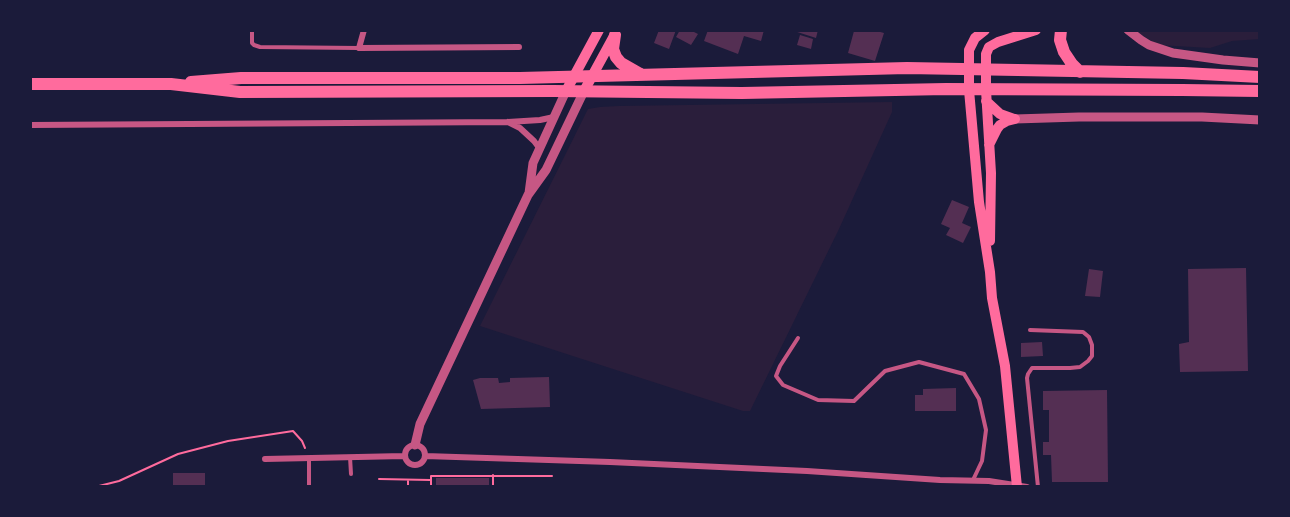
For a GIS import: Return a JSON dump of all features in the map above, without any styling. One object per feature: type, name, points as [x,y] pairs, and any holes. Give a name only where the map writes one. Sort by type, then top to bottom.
[{"type":"main road","points":[[566,91],[599,30]]},
{"type":"main road","points":[[985,30],[979,34],[969,50],[969,90],[979,202],[992,298],[1005,366],[1017,487]]},
{"type":"main road","points":[[990,272],[991,173],[985,58],[989,47],[998,42],[1036,30]]},
{"type":"main road","points":[[1061,30],[1060,40],[1064,52],[1080,72]]},
{"type":"main road","points":[[616,33],[613,49],[616,57],[621,63],[643,75]]},
{"type":"main road","points":[[584,91],[616,33]]},
{"type":"main road","points":[[30,84],[171,84],[241,78],[520,78],[812,70],[969,69],[1183,73],[1260,77]]},
{"type":"main road","points":[[171,84],[240,92],[742,93],[969,90],[986,95],[1182,90],[1260,91]]},
{"type":"main road","points":[[986,95],[1000,114],[1015,119]]},
{"type":"main road","points":[[989,146],[1000,125],[1015,119]]},
{"type":"street","points":[[364,30],[359,48],[519,47]]},
{"type":"street","points":[[1128,30],[1149,45],[1173,53],[1260,63]]},
{"type":"street","points":[[528,195],[533,163],[566,91]]},
{"type":"street","points":[[415,445],[420,424],[528,195],[546,170],[584,91]]},
{"type":"street","points":[[30,125],[508,122],[554,117]]},
{"type":"street","points":[[1015,119],[1190,117],[1260,120]]},
{"type":"street","points":[[508,122],[528,134],[540,149]]},
{"type":"street","points":[[415,445],[421,448],[425,456],[422,462],[416,465],[410,464],[405,456],[406,450],[415,445]]},
{"type":"street","points":[[264,459],[405,456]]},
{"type":"street","points":[[425,456],[677,465],[989,481],[1027,487]]},
{"type":"lane","points":[[252,30],[252,43],[260,47],[359,48]]},
{"type":"lane","points":[[1030,330],[1083,332],[1089,337],[1092,345],[1092,356],[1080,367],[1032,368],[1028,374],[1038,487]]},
{"type":"lane","points":[[798,338],[776,376],[783,385],[818,400],[854,401],[885,370],[919,362],[964,374],[979,399],[986,430],[982,461],[973,481]]},
{"type":"lane","points":[[350,457],[351,474]]},
{"type":"lane","points":[[309,458],[309,487]]},
{"type":"path","points":[[95,487],[119,481],[178,454],[228,441],[293,431],[302,441],[309,458]]},
{"type":"path","points":[[431,487],[431,476],[552,476]]},
{"type":"path","points":[[493,476],[493,487]]},
{"type":"path","points":[[379,479],[431,480]]},
{"type":"path","points":[[408,480],[408,486]]},
{"type":"shaded area","points":[[1134,30],[1260,30],[1260,39],[1232,41],[1210,48],[1158,45]]},
{"type":"shaded area","points":[[892,102],[892,112],[839,229],[750,411],[743,411],[480,326],[588,109],[619,106]]},
{"type":"building","points":[[659,30],[676,30],[669,49],[654,43]]},
{"type":"building","points":[[680,30],[690,30],[698,34],[691,45],[676,37]]},
{"type":"building","points":[[708,30],[764,30],[761,41],[744,36],[738,54],[704,41]]},
{"type":"building","points":[[791,30],[818,30],[816,38]]},
{"type":"building","points":[[860,30],[884,33],[875,61],[848,53],[854,31],[859,32]]},
{"type":"building","points":[[800,35],[813,39],[811,49],[797,45]]},
{"type":"building","points":[[952,200],[969,207],[962,223],[971,227],[963,243],[946,235],[950,228],[941,224]]},
{"type":"building","points":[[1246,268],[1248,371],[1180,372],[1179,344],[1189,342],[1188,269]]},
{"type":"building","points":[[1089,269],[1103,271],[1100,297],[1085,296]]},
{"type":"building","points":[[1042,342],[1043,356],[1021,357],[1021,343]]},
{"type":"building","points":[[549,377],[550,407],[481,409],[473,380],[498,378],[499,383],[510,382],[510,378]]},
{"type":"building","points":[[956,388],[956,411],[915,411],[915,395],[923,395],[923,389]]},
{"type":"building","points":[[1107,390],[1108,482],[1052,482],[1051,455],[1043,455],[1043,442],[1049,442],[1049,410],[1043,410],[1043,391]]},
{"type":"building","points":[[173,473],[205,473],[205,487],[173,487]]},
{"type":"building","points":[[436,478],[489,478],[489,487],[436,487]]}]
